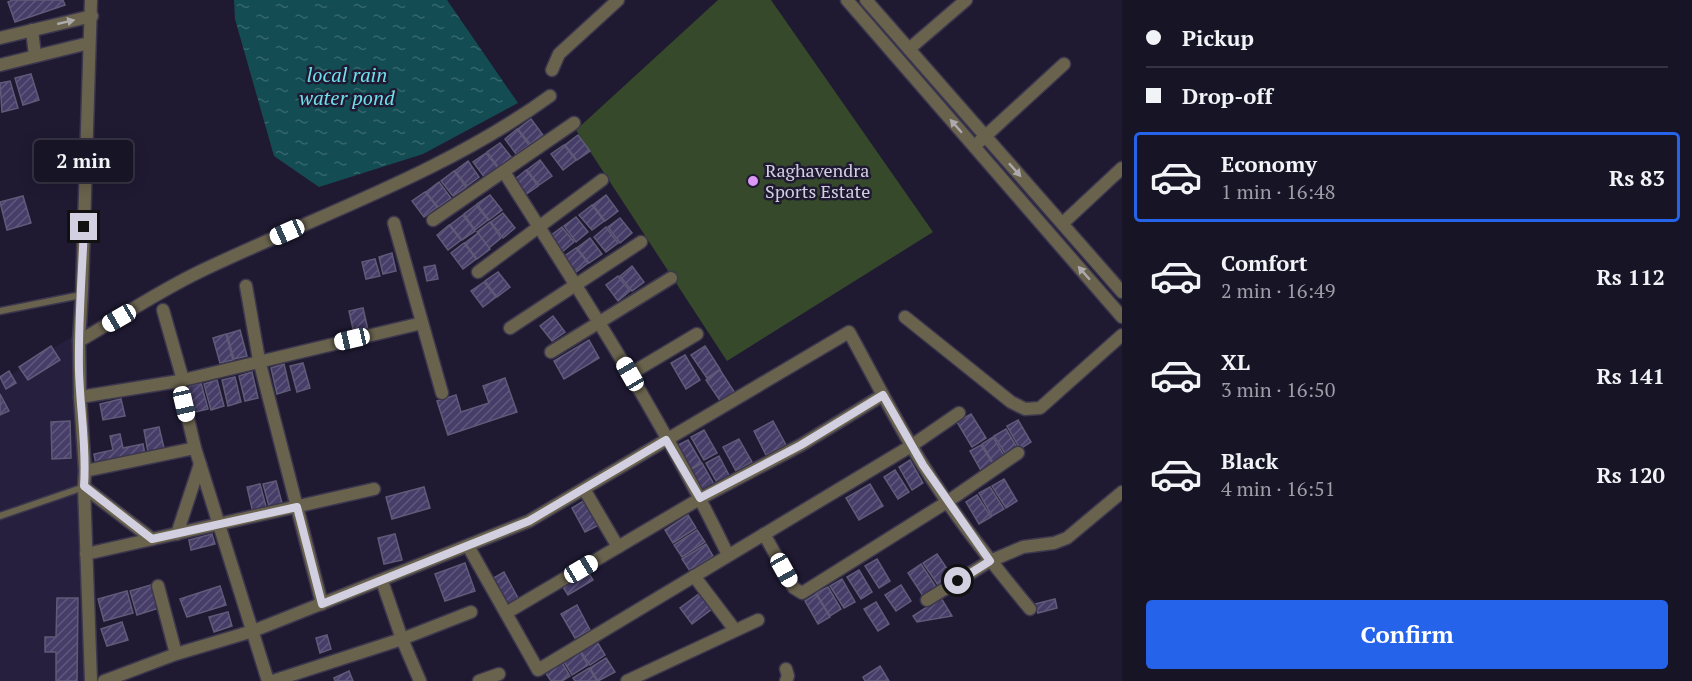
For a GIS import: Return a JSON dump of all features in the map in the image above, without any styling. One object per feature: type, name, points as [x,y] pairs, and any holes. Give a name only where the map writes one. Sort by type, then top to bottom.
[{"type":"street","points":[[91,681],[79,341],[92,0]]},
{"type":"street","points":[[552,70],[559,54],[618,0]]},
{"type":"street","points":[[847,0],[1122,317]]},
{"type":"street","points":[[866,0],[1122,292]]},
{"type":"street","points":[[909,49],[966,0]]},
{"type":"street","points":[[0,38],[92,16]]},
{"type":"street","points":[[32,30],[35,56]]},
{"type":"street","points":[[0,65],[89,43]]},
{"type":"street","points":[[974,147],[1064,64]]},
{"type":"street","points":[[79,341],[199,272],[410,178],[450,157],[550,96]]},
{"type":"street","points":[[433,220],[574,123]]},
{"type":"street","points":[[1063,223],[1122,168]]},
{"type":"street","points":[[504,172],[630,374],[700,498],[728,555]]},
{"type":"street","points":[[478,272],[602,180]]},
{"type":"street","points":[[394,223],[442,393]]},
{"type":"street","points":[[510,328],[641,242]]},
{"type":"street","points":[[550,352],[670,278]]},
{"type":"street","points":[[246,286],[260,360],[322,604]]},
{"type":"street","points":[[163,310],[195,448],[268,681]]},
{"type":"street","points":[[905,316],[1011,402],[1025,408],[1040,408],[1122,335]]},
{"type":"street","points":[[80,397],[181,380],[422,323]]},
{"type":"street","points":[[104,681],[176,654],[253,631],[529,521],[849,332],[912,447],[947,502],[990,561],[1030,609]]},
{"type":"street","points":[[630,374],[697,334]]},
{"type":"street","points":[[506,613],[700,498],[801,445],[883,395]]},
{"type":"street","points":[[468,546],[538,670],[912,447],[959,413]]},
{"type":"street","points":[[85,471],[195,448]]},
{"type":"street","points":[[764,534],[794,588],[802,593],[947,502],[1018,453]]},
{"type":"street","points":[[177,534],[200,464]]},
{"type":"street","points":[[84,486],[152,539]]},
{"type":"street","points":[[86,554],[374,489]]},
{"type":"street","points":[[584,489],[618,547]]},
{"type":"street","points":[[927,600],[990,561],[1023,547],[1054,543],[1067,538],[1122,492]]},
{"type":"street","points":[[694,576],[735,630]]},
{"type":"street","points":[[382,581],[402,639],[420,681]]},
{"type":"street","points":[[158,586],[176,654]]},
{"type":"street","points":[[273,681],[402,639],[471,612]]},
{"type":"street","points":[[627,681],[758,620]]},
{"type":"street","points":[[479,681],[499,674]]},
{"type":"lane","points":[[0,311],[82,295]]},
{"type":"lane","points":[[0,516],[84,486]]},
{"type":"shaded area","name":"Raghavendra Sports Estate","points":[[718,0],[771,0],[933,232],[727,361],[576,130]]},
{"type":"shaded area","points":[[84,329],[95,681],[0,681],[0,382]]},
{"type":"water","name":"local rain water pond","points":[[234,0],[447,0],[518,103],[423,154],[319,187],[274,156],[235,19]]},
{"type":"building","points":[[13,0],[63,0],[65,5],[15,22],[8,2]]},
{"type":"building","points":[[31,74],[39,100],[23,105],[15,78]]},
{"type":"building","points":[[10,81],[18,108],[2,112],[0,83]]},
{"type":"building","points":[[531,119],[543,135],[530,144],[518,129]]},
{"type":"building","points":[[517,129],[529,145],[516,154],[505,139]]},
{"type":"building","points":[[578,135],[590,151],[577,160],[565,145]]},
{"type":"building","points":[[500,143],[512,158],[499,168],[487,152]]},
{"type":"building","points":[[564,145],[576,160],[563,170],[551,154]]},
{"type":"building","points":[[486,153],[498,168],[485,178],[473,162]]},
{"type":"building","points":[[540,160],[552,176],[539,185],[527,170]]},
{"type":"building","points":[[468,161],[479,177],[467,186],[455,171]]},
{"type":"building","points":[[526,170],[538,186],[525,195],[514,180]]},
{"type":"building","points":[[454,171],[466,187],[453,196],[441,181]]},
{"type":"building","points":[[439,182],[451,198],[438,207],[426,192]]},
{"type":"building","points":[[425,192],[437,207],[424,217],[412,201]]},
{"type":"building","points":[[490,195],[502,210],[489,220],[477,204]]},
{"type":"building","points":[[606,195],[618,211],[605,221],[593,205]]},
{"type":"building","points":[[23,196],[31,223],[7,230],[0,202]]},
{"type":"building","points":[[476,205],[488,220],[475,230],[464,214]]},
{"type":"building","points":[[592,205],[604,221],[592,230],[579,215]]},
{"type":"building","points":[[503,213],[515,228],[503,238],[491,222]]},
{"type":"building","points":[[463,215],[475,231],[462,240],[450,225]]},
{"type":"building","points":[[576,217],[588,232],[576,242],[564,226]]},
{"type":"building","points":[[620,218],[632,233],[620,243],[608,227]]},
{"type":"building","points":[[490,222],[501,238],[489,248],[477,232]]},
{"type":"building","points":[[449,225],[461,240],[448,250],[437,235]]},
{"type":"building","points":[[562,227],[574,242],[562,252],[550,236]]},
{"type":"building","points":[[606,227],[618,243],[606,252],[594,237]]},
{"type":"building","points":[[478,233],[490,249],[477,259],[465,243]]},
{"type":"building","points":[[590,238],[602,254],[589,263],[577,248]]},
{"type":"building","points":[[464,243],[476,259],[463,269],[451,253]]},
{"type":"building","points":[[576,248],[588,263],[575,273],[563,257]]},
{"type":"building","points":[[392,253],[396,271],[383,274],[379,257]]},
{"type":"building","points":[[375,259],[380,276],[366,279],[362,262]]},
{"type":"building","points":[[435,265],[438,279],[427,281],[424,267]]},
{"type":"building","points":[[632,266],[644,282],[632,291],[620,276]]},
{"type":"building","points":[[498,272],[510,287],[497,297],[485,281]]},
{"type":"building","points":[[618,276],[630,291],[618,301],[606,285]]},
{"type":"building","points":[[484,282],[496,297],[483,307],[471,291]]},
{"type":"building","points":[[363,308],[368,330],[354,333],[349,311]]},
{"type":"building","points":[[553,316],[565,332],[552,341],[540,326]]},
{"type":"building","points":[[240,330],[247,356],[234,359],[227,334]]},
{"type":"building","points":[[226,334],[233,360],[220,363],[213,338]]},
{"type":"building","points":[[589,340],[599,358],[564,379],[554,361]]},
{"type":"building","points":[[51,346],[60,360],[28,380],[19,367]]},
{"type":"building","points":[[705,346],[720,369],[707,378],[691,355]]},
{"type":"building","points":[[685,355],[700,380],[686,389],[671,363]]},
{"type":"building","points":[[303,363],[310,388],[297,392],[290,366]]},
{"type":"building","points":[[284,364],[290,390],[277,394],[271,368]]},
{"type":"building","points":[[720,370],[735,393],[721,402],[706,380]]},
{"type":"building","points":[[9,371],[16,383],[6,389],[0,377]]},
{"type":"building","points":[[252,372],[258,398],[245,401],[239,376]]},
{"type":"building","points":[[235,377],[241,402],[228,406],[222,380]]},
{"type":"building","points":[[505,378],[517,412],[448,435],[437,401],[456,395],[461,412],[489,403],[483,386]]},
{"type":"building","points":[[217,380],[224,406],[211,410],[204,384]]},
{"type":"building","points":[[201,383],[208,409],[195,412],[188,386]]},
{"type":"building","points":[[0,394],[9,411],[0,415]]},
{"type":"building","points":[[121,399],[125,416],[103,420],[100,404]]},
{"type":"building","points":[[971,414],[986,438],[972,447],[957,422]]},
{"type":"building","points":[[1018,420],[1031,442],[1020,449],[1007,426]]},
{"type":"building","points":[[70,421],[71,458],[52,459],[51,422]]},
{"type":"building","points":[[773,421],[786,445],[766,455],[754,431]]},
{"type":"building","points":[[159,427],[164,448],[148,452],[144,430]]},
{"type":"building","points":[[1006,429],[1019,451],[1008,458],[994,436]]},
{"type":"building","points":[[704,430],[717,453],[704,460],[691,437]]},
{"type":"building","points":[[120,434],[123,448],[143,444],[145,454],[96,465],[94,454],[113,450],[110,436]]},
{"type":"building","points":[[993,437],[1006,459],[995,466],[982,444]]},
{"type":"building","points":[[739,439],[752,462],[736,471],[723,447]]},
{"type":"building","points":[[688,440],[701,462],[689,470],[676,446]]},
{"type":"building","points":[[981,445],[995,467],[983,474],[970,451]]},
{"type":"building","points":[[719,456],[731,479],[719,486],[706,463]]},
{"type":"building","points":[[910,460],[923,483],[912,490],[899,467]]},
{"type":"building","points":[[702,463],[715,486],[703,493],[690,470]]},
{"type":"building","points":[[895,470],[909,492],[898,499],[884,477]]},
{"type":"building","points":[[1004,479],[1017,501],[1006,508],[992,486]]},
{"type":"building","points":[[276,481],[283,507],[270,510],[263,484]]},
{"type":"building","points":[[260,484],[267,510],[253,513],[247,487]]},
{"type":"building","points":[[870,484],[883,506],[859,520],[846,498]]},
{"type":"building","points":[[424,487],[430,508],[392,519],[386,497]]},
{"type":"building","points":[[990,487],[1004,509],[992,516],[979,493]]},
{"type":"building","points":[[977,495],[991,517],[979,524],[966,502]]},
{"type":"building","points":[[585,500],[599,525],[585,532],[572,508]]},
{"type":"building","points":[[688,515],[696,528],[673,543],[665,530]]},
{"type":"building","points":[[697,530],[705,542],[682,557],[674,545]]},
{"type":"building","points":[[212,534],[215,544],[191,550],[189,540]]},
{"type":"building","points":[[395,534],[402,560],[384,564],[378,538]]},
{"type":"building","points":[[706,544],[713,556],[690,571],[682,559]]},
{"type":"building","points":[[937,554],[952,576],[938,585],[923,563]]},
{"type":"building","points":[[877,559],[890,581],[879,588],[865,566]]},
{"type":"building","points":[[465,563],[475,591],[445,601],[435,574]]},
{"type":"building","points":[[921,564],[936,587],[923,596],[908,573]]},
{"type":"building","points":[[859,570],[872,592],[861,599],[847,577]]},
{"type":"building","points":[[504,572],[519,600],[505,608],[490,580]]},
{"type":"building","points":[[588,572],[593,580],[568,595],[563,587]]},
{"type":"building","points":[[842,579],[855,602],[844,608],[830,586]]},
{"type":"building","points":[[151,585],[159,608],[137,615],[130,591]]},
{"type":"building","points":[[901,585],[911,601],[896,611],[885,595]]},
{"type":"building","points":[[220,586],[226,605],[187,617],[180,599]]},
{"type":"building","points":[[828,587],[841,609],[830,616],[816,593]]},
{"type":"building","points":[[127,591],[133,613],[104,621],[98,599]]},
{"type":"building","points":[[700,593],[712,609],[692,624],[680,608]]},
{"type":"building","points":[[816,594],[830,617],[818,624],[805,601]]},
{"type":"building","points":[[57,598],[78,598],[77,681],[56,681],[56,652],[45,652],[45,637],[56,637]]},
{"type":"building","points":[[941,598],[952,616],[917,622],[913,616]]},
{"type":"building","points":[[1055,599],[1057,608],[1038,613],[1035,604]]},
{"type":"building","points":[[876,602],[889,624],[878,631],[864,609]]},
{"type":"building","points":[[577,605],[590,630],[575,638],[561,614]]},
{"type":"building","points":[[228,612],[232,626],[214,632],[209,617]]},
{"type":"building","points":[[122,622],[128,640],[107,646],[101,629]]},
{"type":"building","points":[[327,635],[331,649],[320,653],[316,638]]},
{"type":"building","points":[[596,640],[605,655],[590,665],[580,650]]},
{"type":"building","points":[[579,650],[588,665],[572,675],[563,660]]},
{"type":"building","points":[[606,658],[615,672],[598,681],[590,668]]},
{"type":"building","points":[[561,661],[570,676],[562,681],[551,681],[545,672]]},
{"type":"building","points":[[880,666],[889,681],[865,681],[863,677]]},
{"type":"building","points":[[589,668],[597,681],[575,681],[573,678]]},
{"type":"building","points":[[349,671],[353,681],[335,681],[334,678]]},
{"type":"place","name":"Raghavendra Sports Estate","points":[[753,181]]},
{"type":"route","points":[[84,227],[79,341],[84,486],[152,539],[297,507],[322,604],[529,521],[666,440],[700,498],[801,445],[883,395],[923,465],[990,561],[958,581]]}]
